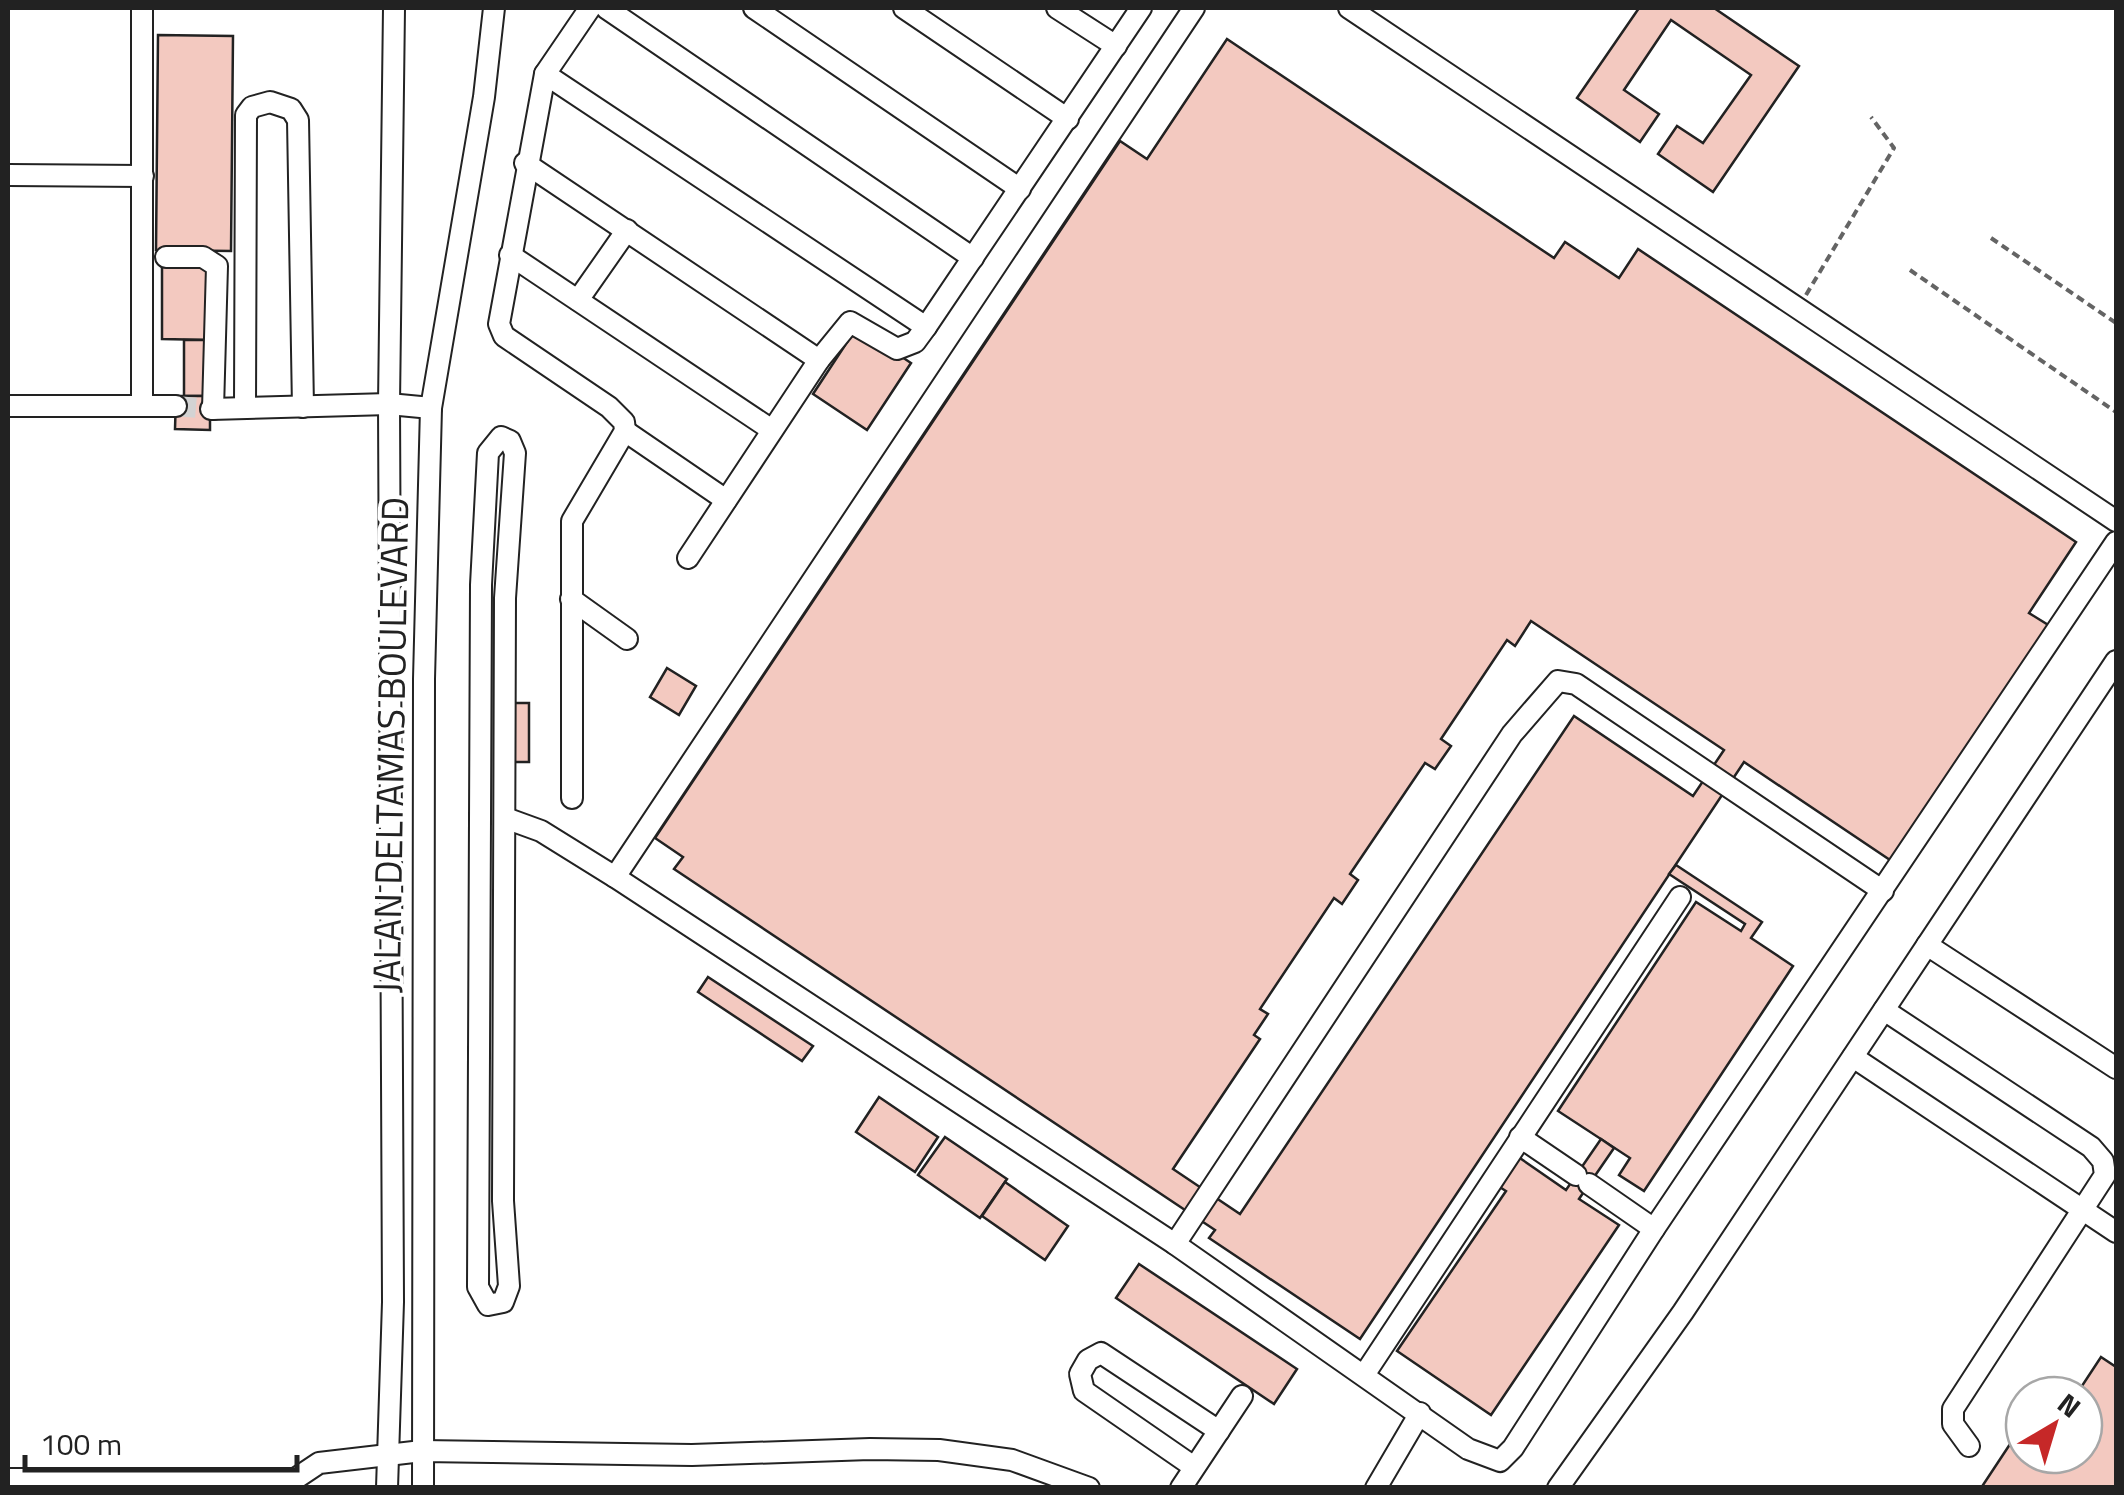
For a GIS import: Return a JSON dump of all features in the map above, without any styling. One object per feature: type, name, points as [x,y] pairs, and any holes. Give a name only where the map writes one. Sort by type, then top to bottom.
[{"type":"street","points":[[142,8],[142,405]]},
{"type":"street","points":[[387,1488],[393,1302],[389,404],[394,8]]},
{"type":"street","name":"JALAN DELTAMAS BOULEVARD","points":[[422,1488],[424,679],[431,408],[484,97],[494,8]]},
{"type":"street","points":[[590,8],[545,74],[525,162],[501,332],[618,414],[624,431],[726,500]]},
{"type":"street","points":[[606,8],[973,258]]},
{"type":"street","points":[[754,8],[1020,190]]},
{"type":"street","points":[[904,8],[1068,118]]},
{"type":"street","points":[[1057,8],[1116,46]]},
{"type":"street","points":[[688,558],[847,323],[854,323],[898,349],[915,342],[1140,8]]},
{"type":"street","points":[[615,877],[1194,8]]},
{"type":"street","points":[[1349,8],[2116,521]]},
{"type":"street","points":[[545,74],[926,327]]},
{"type":"street","points":[[246,408],[246,115],[252,106],[270,102],[291,108],[298,120],[303,407]]},
{"type":"street","points":[[525,162],[819,360]]},
{"type":"street","points":[[8,175],[143,176]]},
{"type":"street","points":[[578,300],[627,230]]},
{"type":"street","points":[[510,255],[772,430]]},
{"type":"street","points":[[166,257],[203,257],[217,266],[212,409],[389,404],[431,408]]},
{"type":"street","points":[[8,406],[176,406]]},
{"type":"street","points":[[572,798],[574,515],[624,431]]},
{"type":"street","points":[[501,437],[510,441],[515,452],[505,598],[508,819],[503,1201],[509,1286],[503,1302],[488,1305],[478,1287],[481,586],[488,453],[501,437]]},
{"type":"street","points":[[508,819],[541,831],[615,877],[1175,1244],[1482,1457],[1500,1461],[1507,1456],[1654,1229],[2116,542]]},
{"type":"street","points":[[572,598],[627,639]]},
{"type":"street","points":[[1558,1488],[1683,1312],[1868,1067],[1897,1019],[1928,946],[2116,662]]},
{"type":"street","points":[[1175,1244],[1512,734],[1558,680],[1576,684],[1883,891]]},
{"type":"street","points":[[1364,1375],[1680,897]]},
{"type":"street","points":[[1928,946],[2116,1068]]},
{"type":"street","points":[[1897,1019],[2091,1147],[2103,1161],[2105,1176],[1952,1409],[1954,1424],[1969,1446]]},
{"type":"street","points":[[1868,1067],[2116,1232]]},
{"type":"street","points":[[1520,1138],[1654,1229]]},
{"type":"street","points":[[1194,1467],[1084,1391],[1080,1374],[1088,1360],[1101,1353],[1220,1431]]},
{"type":"street","points":[[1181,1488],[1242,1396]]},
{"type":"street","points":[[1376,1488],[1420,1413]]},
{"type":"street","points":[[8,1479],[301,1483],[319,1463],[422,1451],[692,1454],[940,1450],[1012,1460],[1088,1488]]},
{"type":"path","points":[[1796,310],[1894,148],[1870,117]]},
{"type":"path","points":[[1991,238],[2116,323]]},
{"type":"path","points":[[1910,270],[2116,412]]},
{"type":"building","points":[[1639,8],[1714,8],[1799,66],[1713,192],[1658,154],[1677,126],[1703,143],[1751,75],[1671,20],[1624,90],[1659,114],[1640,142],[1577,98]]},
{"type":"building","points":[[158,35],[233,36],[231,251],[156,250]]},
{"type":"building","points":[[1227,39],[1554,258],[1565,242],[1619,278],[1638,249],[2076,542],[2029,613],[2053,628],[1896,864],[1744,762],[1360,1339],[1209,1238],[1215,1230],[674,869],[683,857],[655,838],[1120,141],[1147,159]],"holes":[[[1531,621],[1724,750],[1693,796],[1574,716],[1240,1214],[1173,1169],[1260,1039],[1254,1035],[1268,1014],[1260,1009],[1334,898],[1342,904],[1358,880],[1350,874],[1425,763],[1435,769],[1451,746],[1441,739],[1507,640],[1515,646]]]},
{"type":"building","points":[[162,261],[211,262],[210,340],[162,339]]},
{"type":"building","points":[[857,327],[911,363],[867,430],[813,394]]},
{"type":"building","points":[[184,340],[210,340],[210,396],[184,396]]},
{"type":"building","points":[[176,396],[210,396],[210,430],[175,429]]},
{"type":"building","points":[[667,668],[696,686],[679,715],[650,697]]},
{"type":"building","points":[[509,703],[529,703],[529,762],[509,762]]},
{"type":"building","points":[[1676,865],[1762,922],[1751,938],[1793,966],[1644,1191],[1619,1175],[1630,1158],[1558,1111],[1696,902],[1741,931],[1745,924],[1669,874]]},
{"type":"building","points":[[708,977],[813,1046],[802,1061],[698,992]]},
{"type":"building","points":[[879,1097],[938,1137],[915,1172],[856,1132]]},
{"type":"building","points":[[945,1137],[1007,1179],[980,1218],[918,1175]]},
{"type":"building","points":[[1601,1139],[1614,1148],[1579,1199],[1619,1225],[1491,1415],[1397,1351],[1506,1191],[1495,1184],[1514,1154],[1566,1190]]},
{"type":"building","points":[[1005,1182],[1068,1226],[1045,1260],[982,1216]]},
{"type":"building","points":[[1139,1264],[1297,1369],[1274,1404],[1116,1298]]},
{"type":"building","points":[[2101,1357],[2116,1367],[2116,1488],[1981,1488],[2004,1453],[2004,1475],[2104,1475],[2104,1375],[2089,1375]]},
{"type":"tunnel","points":[[176,406],[211,409]]}]
